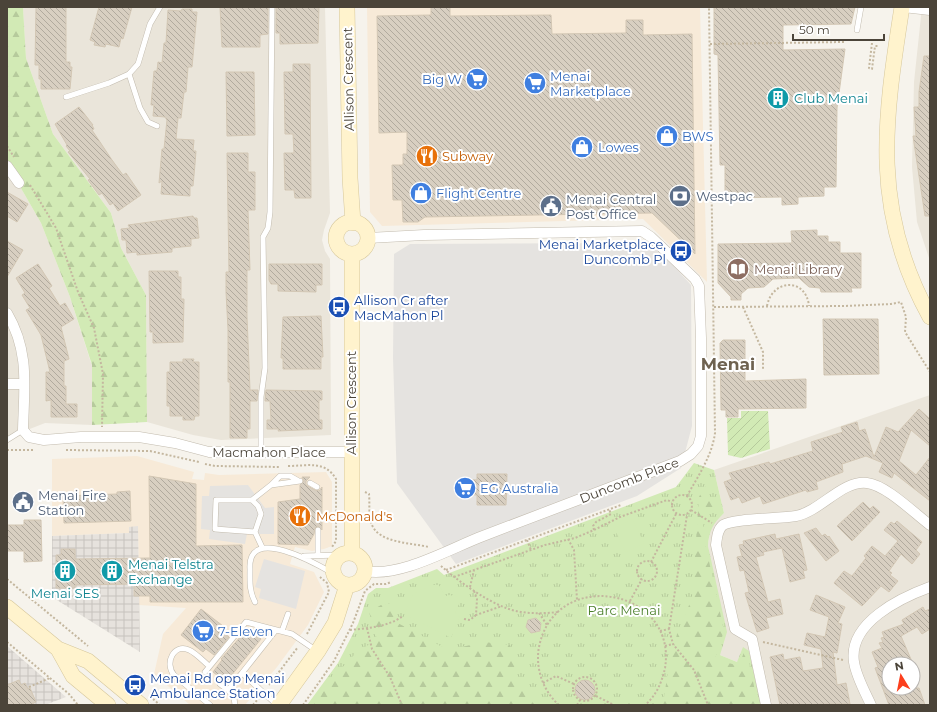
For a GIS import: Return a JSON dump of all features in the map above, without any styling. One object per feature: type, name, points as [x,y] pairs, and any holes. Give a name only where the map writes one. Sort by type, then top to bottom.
[{"type":"street","name":"Allison Crescent","points":[[347,7],[350,178],[353,223]]},
{"type":"street","points":[[930,10],[902,7],[888,101],[886,138],[888,192],[900,249],[918,294],[930,317]]},
{"type":"street","points":[[11,163],[23,182]]},
{"type":"street","points":[[353,223],[362,226],[368,238],[364,249],[352,254],[344,252],[340,248],[336,238],[337,233],[343,225],[353,223]]},
{"type":"street","name":"Duncomb Place","points":[[365,571],[385,572],[409,566],[454,547],[680,461],[691,454],[698,446],[702,410],[699,286],[696,280],[651,237],[642,231],[431,235],[368,238]]},
{"type":"street","name":"Allison Crescent","points":[[347,554],[351,452],[352,254]]},
{"type":"street","points":[[7,313],[20,339],[24,358],[23,430]]},
{"type":"street","points":[[7,384],[24,384]]},
{"type":"street","name":"Macmahon Place","points":[[23,430],[29,437],[44,440],[102,437],[146,438],[175,443],[209,452],[351,452]]},
{"type":"street","points":[[766,705],[752,639],[735,629],[716,544],[717,535],[722,526],[732,521],[780,519],[803,515],[847,487],[856,483],[868,483],[880,488],[930,525]]},
{"type":"street","points":[[347,554],[363,560],[365,571],[364,576],[358,582],[347,585],[339,581],[334,574],[334,563],[347,554]]},
{"type":"street","points":[[278,705],[318,652],[335,623],[347,585]]},
{"type":"street","points":[[871,705],[854,663],[856,639],[865,625],[895,604],[930,587]]},
{"type":"street","points":[[7,607],[58,649],[88,661],[146,701]]},
{"type":"street","points":[[58,649],[73,676],[108,705]]},
{"type":"lane","points":[[66,97],[109,83],[129,74],[138,64],[150,24],[160,7]]},
{"type":"lane","points":[[262,453],[261,397],[265,368],[263,237],[268,228],[270,212],[272,7]]},
{"type":"lane","points":[[857,30],[861,7]]},
{"type":"lane","points":[[129,74],[138,102],[148,122],[157,126]]},
{"type":"lane","points":[[7,440],[23,430]]},
{"type":"lane","points":[[255,532],[215,529],[216,500],[252,500],[280,476],[290,476],[298,481],[290,484],[271,485]]},
{"type":"lane","points":[[310,483],[317,487]]},
{"type":"lane","points":[[252,500],[258,506],[261,514],[255,532],[262,547]]},
{"type":"lane","points":[[318,530],[318,556]]},
{"type":"lane","points":[[255,602],[251,594],[249,560],[254,553],[262,547],[303,556],[347,554]]},
{"type":"lane","points":[[303,556],[334,574]]},
{"type":"lane","points":[[282,631],[288,614]]},
{"type":"lane","points":[[205,672],[246,622],[292,634],[318,652]]},
{"type":"lane","points":[[228,690],[276,630]]},
{"type":"lane","points":[[209,666],[189,650],[183,649],[177,651],[170,659],[168,665],[169,670],[174,675],[210,705]]},
{"type":"lane","points":[[242,673],[278,705]]},
{"type":"lane","points":[[220,684],[228,690],[234,698],[235,705]]},
{"type":"path","points":[[687,496],[709,456],[713,445],[715,432],[709,7]]},
{"type":"path","points":[[709,44],[844,42]]},
{"type":"path","points":[[872,43],[869,68],[872,68],[876,46],[879,46]]},
{"type":"path","points":[[7,146],[11,163]]},
{"type":"path","points":[[23,182],[56,228],[78,292],[94,328],[103,374],[101,410],[103,451]]},
{"type":"path","points":[[767,306],[771,294],[776,289],[788,285],[794,286],[805,293],[809,306]]},
{"type":"path","points":[[714,307],[891,304],[901,302],[906,317],[905,332],[930,372]]},
{"type":"path","points":[[743,307],[763,352],[763,370]]},
{"type":"path","points":[[7,450],[42,450]]},
{"type":"path","points":[[65,450],[150,451],[215,466],[323,466],[331,470],[336,479],[336,541],[332,548],[326,550]]},
{"type":"path","points":[[370,494],[370,517],[372,526],[379,534],[387,538],[432,547]]},
{"type":"path","points":[[680,495],[687,496],[692,503],[692,510],[681,516],[676,514],[672,508],[672,502],[680,495]]},
{"type":"path","points":[[454,577],[594,530],[620,517],[667,500],[672,502]]},
{"type":"path","points":[[446,570],[621,505]]},
{"type":"path","points":[[594,530],[593,526],[596,522],[611,514],[609,509]]},
{"type":"path","points":[[692,510],[718,526],[722,526]]},
{"type":"path","points":[[651,562],[676,514]]},
{"type":"path","points":[[687,514],[669,629],[673,644],[694,670],[708,705]]},
{"type":"path","points":[[568,539],[574,550],[577,600]]},
{"type":"path","points":[[527,540],[532,550]]},
{"type":"path","points":[[644,562],[651,562],[656,570],[655,576],[648,581],[642,579],[638,575],[639,565],[644,562]]},
{"type":"path","points":[[438,563],[470,588],[502,606],[520,612],[558,612]]},
{"type":"path","points":[[470,588],[474,570]]},
{"type":"path","points":[[7,579],[93,650]]},
{"type":"path","points":[[630,601],[642,579]]},
{"type":"path","points":[[303,705],[334,661],[350,630],[365,591],[374,584],[386,584],[392,582]]},
{"type":"path","points":[[474,590],[477,599],[476,614]]},
{"type":"path","points":[[559,705],[554,701],[543,683],[539,669],[538,654],[541,639],[547,626],[558,612],[577,600],[587,597],[609,595],[630,601],[647,614],[660,631],[666,662],[663,677],[657,691],[645,705]]},
{"type":"path","points":[[464,619],[470,620],[476,614],[502,606]]},
{"type":"path","points":[[539,613],[547,626]]},
{"type":"path","points":[[350,630],[385,625],[403,616]]},
{"type":"path","points":[[367,628],[372,649],[390,676],[402,705]]},
{"type":"path","points":[[660,631],[669,629]]},
{"type":"path","points":[[752,639],[854,663]]},
{"type":"path","points":[[7,642],[69,694],[78,705]]},
{"type":"path","points":[[664,646],[673,644]]},
{"type":"path","points":[[543,683],[556,676],[574,684]]},
{"type":"path","points":[[29,687],[50,678]]},
{"type":"path","points":[[580,678],[591,678],[598,688],[596,696],[590,701],[580,700],[573,692],[574,684],[580,678]]},
{"type":"path","points":[[596,696],[614,705]]},
{"type":"path","points":[[577,705],[580,700]]},
{"type":"path","points":[[146,701],[160,705]]},
{"type":"shaded area","points":[[23,7],[325,7],[330,213],[322,240],[325,251],[330,259],[331,435],[221,440],[193,435],[147,422],[146,295],[121,248],[111,213],[53,134],[26,58]]},
{"type":"shaded area","name":"Menai Marketplace","points":[[367,7],[700,7],[707,282],[643,219],[382,226],[370,212]]},
{"type":"shaded area","points":[[922,7],[930,7],[930,261],[917,222],[912,167],[914,82]]},
{"type":"shaded area","points":[[7,164],[41,223],[70,297],[92,366],[92,425],[45,423],[7,438]]},
{"type":"shaded area","points":[[653,243],[691,285],[692,426],[681,468],[637,496],[456,564],[397,483],[393,358],[394,254],[410,244]]},
{"type":"shaded area","points":[[930,395],[930,705],[761,705],[749,651],[737,662],[720,655],[708,546],[709,534],[713,524],[724,513],[714,470]]},
{"type":"shaded area","points":[[137,456],[194,472],[192,479],[204,480],[205,473],[219,475],[326,472],[332,482],[332,546],[312,551],[295,547],[290,564],[314,572],[324,592],[308,625],[277,667],[245,705],[190,705],[154,674],[163,634],[186,608],[139,605],[138,526],[129,533],[52,536],[52,459]]},
{"type":"shaded area","points":[[248,485],[265,508],[274,507],[274,534],[247,534],[245,544],[209,539],[210,530],[201,529],[202,496],[209,496],[210,486]]},
{"type":"shaded area","points":[[138,526],[140,652],[52,597],[52,536],[129,533],[129,527]]},
{"type":"shaded area","points":[[264,559],[305,571],[296,609],[259,598],[261,589],[255,587]]},
{"type":"shaded area","points":[[7,646],[66,697],[45,705],[7,705]]},
{"type":"green space","points":[[7,7],[23,7],[26,58],[53,134],[111,213],[121,248],[146,295],[147,422],[92,425],[92,365],[70,297],[41,223],[7,164]]},
{"type":"green space","points":[[741,411],[768,411],[770,449],[741,458],[728,455],[727,418],[741,418]]},
{"type":"green space","name":"Parc Menai","points":[[694,463],[714,470],[724,513],[712,528],[708,546],[727,632],[720,655],[737,662],[743,647],[749,651],[761,705],[307,705],[338,663],[358,624],[368,594],[376,588],[388,588],[437,569],[444,575],[676,487]]},
{"type":"green space","points":[[705,485],[715,508],[703,520],[704,538],[724,631],[715,659],[739,666],[744,652],[747,653],[758,705],[663,705],[667,677],[677,634],[692,598],[699,497]]},
{"type":"green space","points":[[632,519],[644,543],[626,552],[614,528]]},
{"type":"green space","points":[[432,585],[439,585],[445,596],[456,596],[460,602],[455,613],[460,617],[451,638],[404,614],[414,593]]},
{"type":"green space","points":[[396,602],[394,621],[448,650],[484,642],[510,645],[516,673],[534,705],[313,705],[339,671],[356,653],[377,639],[369,612],[381,605]]},
{"type":"building","points":[[36,7],[66,7],[66,62],[70,62],[70,67],[72,67],[70,89],[41,89],[39,65],[35,65]]},
{"type":"building","points":[[99,7],[132,7],[123,39],[121,38],[119,47],[106,44],[105,47],[94,45],[95,42],[90,40]]},
{"type":"building","points":[[220,7],[268,7],[268,34],[260,35],[260,47],[222,47]]},
{"type":"building","points":[[276,7],[319,7],[318,43],[280,44],[280,33],[276,33]]},
{"type":"building","name":"Menai Marketplace","points":[[431,7],[450,7],[450,16],[551,15],[552,34],[626,33],[626,20],[643,20],[643,35],[692,34],[695,254],[652,213],[425,217],[418,222],[403,222],[402,200],[393,200],[392,165],[403,165],[403,154],[407,154],[407,132],[379,133],[377,16],[431,15]]},
{"type":"building","name":"Club Menai","points":[[714,7],[855,7],[851,24],[783,25],[783,50],[845,49],[837,108],[836,187],[824,187],[824,196],[798,197],[798,204],[782,205],[782,197],[725,198],[725,165],[720,165],[718,55],[714,54]]},
{"type":"building","points":[[182,9],[192,9],[192,12],[197,12],[192,67],[188,67],[186,92],[184,92],[181,118],[178,118],[176,139],[194,140],[193,151],[196,151],[193,186],[190,186],[190,196],[161,194],[162,181],[159,183],[162,149],[164,149],[167,120],[165,117],[153,116],[154,105],[151,105],[154,71],[157,71],[158,62],[162,63],[164,43],[166,43],[168,10],[181,11]]},
{"type":"building","points":[[924,56],[930,56],[930,216],[925,216],[913,136],[916,136],[914,107],[919,107],[919,92]]},
{"type":"building","points":[[293,64],[310,64],[311,198],[295,198],[294,190],[285,190],[284,153],[294,153],[293,134],[285,134],[284,72],[293,72]]},
{"type":"building","points":[[226,72],[254,72],[255,135],[227,136]]},
{"type":"building","points":[[79,107],[93,125],[94,129],[92,130],[112,160],[123,175],[126,173],[141,195],[118,211],[113,203],[110,205],[102,193],[99,195],[88,180],[90,179],[68,152],[70,151],[55,124]]},
{"type":"building","points":[[227,153],[248,153],[248,172],[255,172],[255,210],[248,210],[250,270],[247,270],[247,317],[250,390],[258,390],[257,401],[250,401],[250,429],[247,429],[247,438],[230,438],[230,382],[228,382],[226,292],[226,272],[229,272]]},
{"type":"building","points":[[7,192],[28,204],[17,222],[7,216]]},
{"type":"building","points":[[193,216],[194,218],[197,218],[199,238],[191,239],[191,246],[172,248],[172,252],[137,255],[137,252],[127,253],[126,240],[122,240],[121,229],[130,228],[128,225]]},
{"type":"building","points":[[817,230],[817,236],[828,236],[828,242],[840,242],[840,253],[861,253],[861,288],[851,288],[852,292],[821,292],[820,288],[809,287],[799,278],[773,279],[764,287],[748,288],[741,294],[741,300],[731,300],[731,297],[718,283],[718,244],[792,243],[791,231]]},
{"type":"building","points":[[7,241],[23,250],[7,277]]},
{"type":"building","points":[[38,264],[52,286],[49,288],[60,306],[65,303],[74,319],[61,327],[69,359],[64,361],[66,404],[77,404],[77,417],[51,417],[51,400],[46,401],[46,372],[50,372],[41,335],[26,310],[30,308],[22,295],[25,293],[16,278]]},
{"type":"building","points":[[269,264],[322,264],[322,285],[316,285],[316,292],[278,291],[278,284],[271,284],[269,280]]},
{"type":"building","points":[[149,271],[178,271],[178,277],[181,277],[181,299],[184,299],[183,342],[153,343],[153,332],[150,332]]},
{"type":"building","points":[[321,316],[323,357],[321,357],[321,369],[283,369],[283,358],[281,358],[283,317]]},
{"type":"building","points":[[823,319],[878,319],[879,374],[824,375]]},
{"type":"building","points":[[723,340],[745,340],[745,381],[806,379],[806,408],[738,409],[738,417],[726,417],[726,410],[721,410],[720,343]]},
{"type":"building","points":[[183,359],[194,359],[193,362],[199,362],[199,416],[195,416],[194,420],[183,420],[183,416],[170,416],[170,406],[167,406],[167,372],[170,372],[170,362],[183,362]]},
{"type":"building","points":[[266,390],[322,391],[322,400],[319,400],[319,420],[322,420],[322,429],[278,431],[279,429],[267,429],[267,420],[271,420],[270,401],[265,401]]},
{"type":"building","points":[[919,409],[930,419],[930,446],[911,430],[899,461],[916,475],[930,457],[930,501],[894,473],[892,478],[879,472],[883,463],[866,456],[842,464],[843,472],[816,482],[818,489],[807,492],[806,490],[763,504],[760,496],[742,503],[739,497],[731,500],[724,482],[732,479],[729,473],[769,462],[770,464],[813,451],[811,442],[843,432],[841,427],[857,422],[859,431],[865,429],[874,457],[886,427],[898,432]]},
{"type":"building","points":[[477,474],[507,474],[506,505],[477,505],[477,495],[461,494],[462,479],[477,480]]},
{"type":"building","points":[[149,476],[196,484],[196,546],[242,545],[243,602],[150,602],[150,596],[134,596],[134,584],[75,585],[75,588],[56,588],[56,555],[61,555],[61,549],[75,549],[75,559],[150,558]]},
{"type":"building","name":"McDonald's","points":[[302,477],[310,477],[306,481],[306,485],[315,490],[319,491],[322,487],[322,530],[318,526],[315,528],[314,534],[308,545],[278,544],[278,502],[300,499],[300,485],[304,481]]},
{"type":"building","points":[[130,491],[131,521],[64,523],[63,496],[117,494],[117,492]]},
{"type":"building","points":[[863,502],[870,509],[873,506],[880,512],[852,541],[837,526]]},
{"type":"building","points":[[24,520],[41,520],[42,561],[24,562],[24,551],[7,551],[7,525],[24,525]]},
{"type":"building","points":[[897,521],[922,542],[916,550],[920,554],[912,564],[901,554],[889,571],[892,573],[890,575],[898,581],[889,592],[881,586],[862,606],[834,583],[844,571],[852,576],[866,558],[864,556],[872,546],[885,556],[898,541],[884,530],[891,522],[894,524]]},
{"type":"building","points":[[816,528],[822,536],[825,534],[828,537],[829,536],[839,551],[826,561],[804,533]]},
{"type":"building","points":[[775,534],[776,539],[799,534],[807,570],[803,571],[805,578],[790,582],[782,548],[763,552],[764,555],[756,557],[768,602],[780,599],[783,614],[766,618],[769,628],[757,632],[745,593],[749,592],[744,570],[740,571],[737,557],[742,556],[739,545],[744,544],[743,541]]},
{"type":"building","points":[[816,595],[845,607],[838,623],[842,624],[837,653],[833,652],[837,685],[846,683],[850,704],[780,705],[770,657],[783,654],[784,660],[800,657],[803,671],[823,668],[821,649],[804,645],[807,633],[825,637],[829,617],[810,610]]},
{"type":"building","points":[[923,607],[925,611],[930,609],[930,629],[922,634],[917,627],[901,636],[910,656],[881,656],[881,684],[875,668],[878,667],[872,652],[882,648],[879,643],[883,642],[881,638],[884,637],[882,632],[904,624],[902,620]]},
{"type":"building","name":"7-Eleven","points":[[201,609],[223,626],[220,630],[229,637],[214,655],[206,649],[203,652],[181,635]]},
{"type":"building","points":[[536,618],[541,623],[540,631],[531,633],[526,627],[528,620]]},
{"type":"building","points":[[248,628],[261,639],[226,682],[213,672],[222,660],[221,659]]},
{"type":"building","points":[[19,680],[21,685],[25,683],[28,689],[30,688],[36,702],[30,705],[7,705],[7,685]]},
{"type":"building","points":[[581,680],[589,680],[595,686],[595,694],[589,700],[581,700],[575,694],[575,686]]},
{"type":"building","points":[[921,694],[925,705],[889,705],[886,696],[921,696]]},
{"type":"place","name":"Big W","points":[[477,79]]},
{"type":"place","name":"Menai Marketplace","points":[[535,83]]},
{"type":"place","name":"Club Menai","points":[[778,98]]},
{"type":"place","name":"BWS","points":[[667,136]]},
{"type":"place","name":"Lowes","points":[[582,147]]},
{"type":"place","name":"Subway","points":[[427,156]]},
{"type":"place","name":"Flight Centre","points":[[421,193]]},
{"type":"place","name":"Westpac","points":[[680,196]]},
{"type":"place","name":"Menai Central Post Office","points":[[551,206]]},
{"type":"place","name":"Menai Marketplace, Duncomb Pl","points":[[681,251]]},
{"type":"place","name":"Menai Library","points":[[738,269]]},
{"type":"place","name":"Allison Cr after MacMahon Pl","points":[[339,307]]},
{"type":"place","name":"EG Australia","points":[[465,488]]},
{"type":"place","name":"Menai Fire Station","points":[[23,502]]},
{"type":"place","name":"McDonald's","points":[[300,516]]},
{"type":"place","name":"Menai SES","points":[[65,571]]},
{"type":"place","name":"Menai Telstra Exchange","points":[[112,571]]},
{"type":"place","name":"7-Eleven","points":[[203,631]]},
{"type":"place","name":"Menai Rd opp Menai Ambulance Station","points":[[135,685]]},
{"type":"district","name":"Menai","points":[[728,364]]}]
